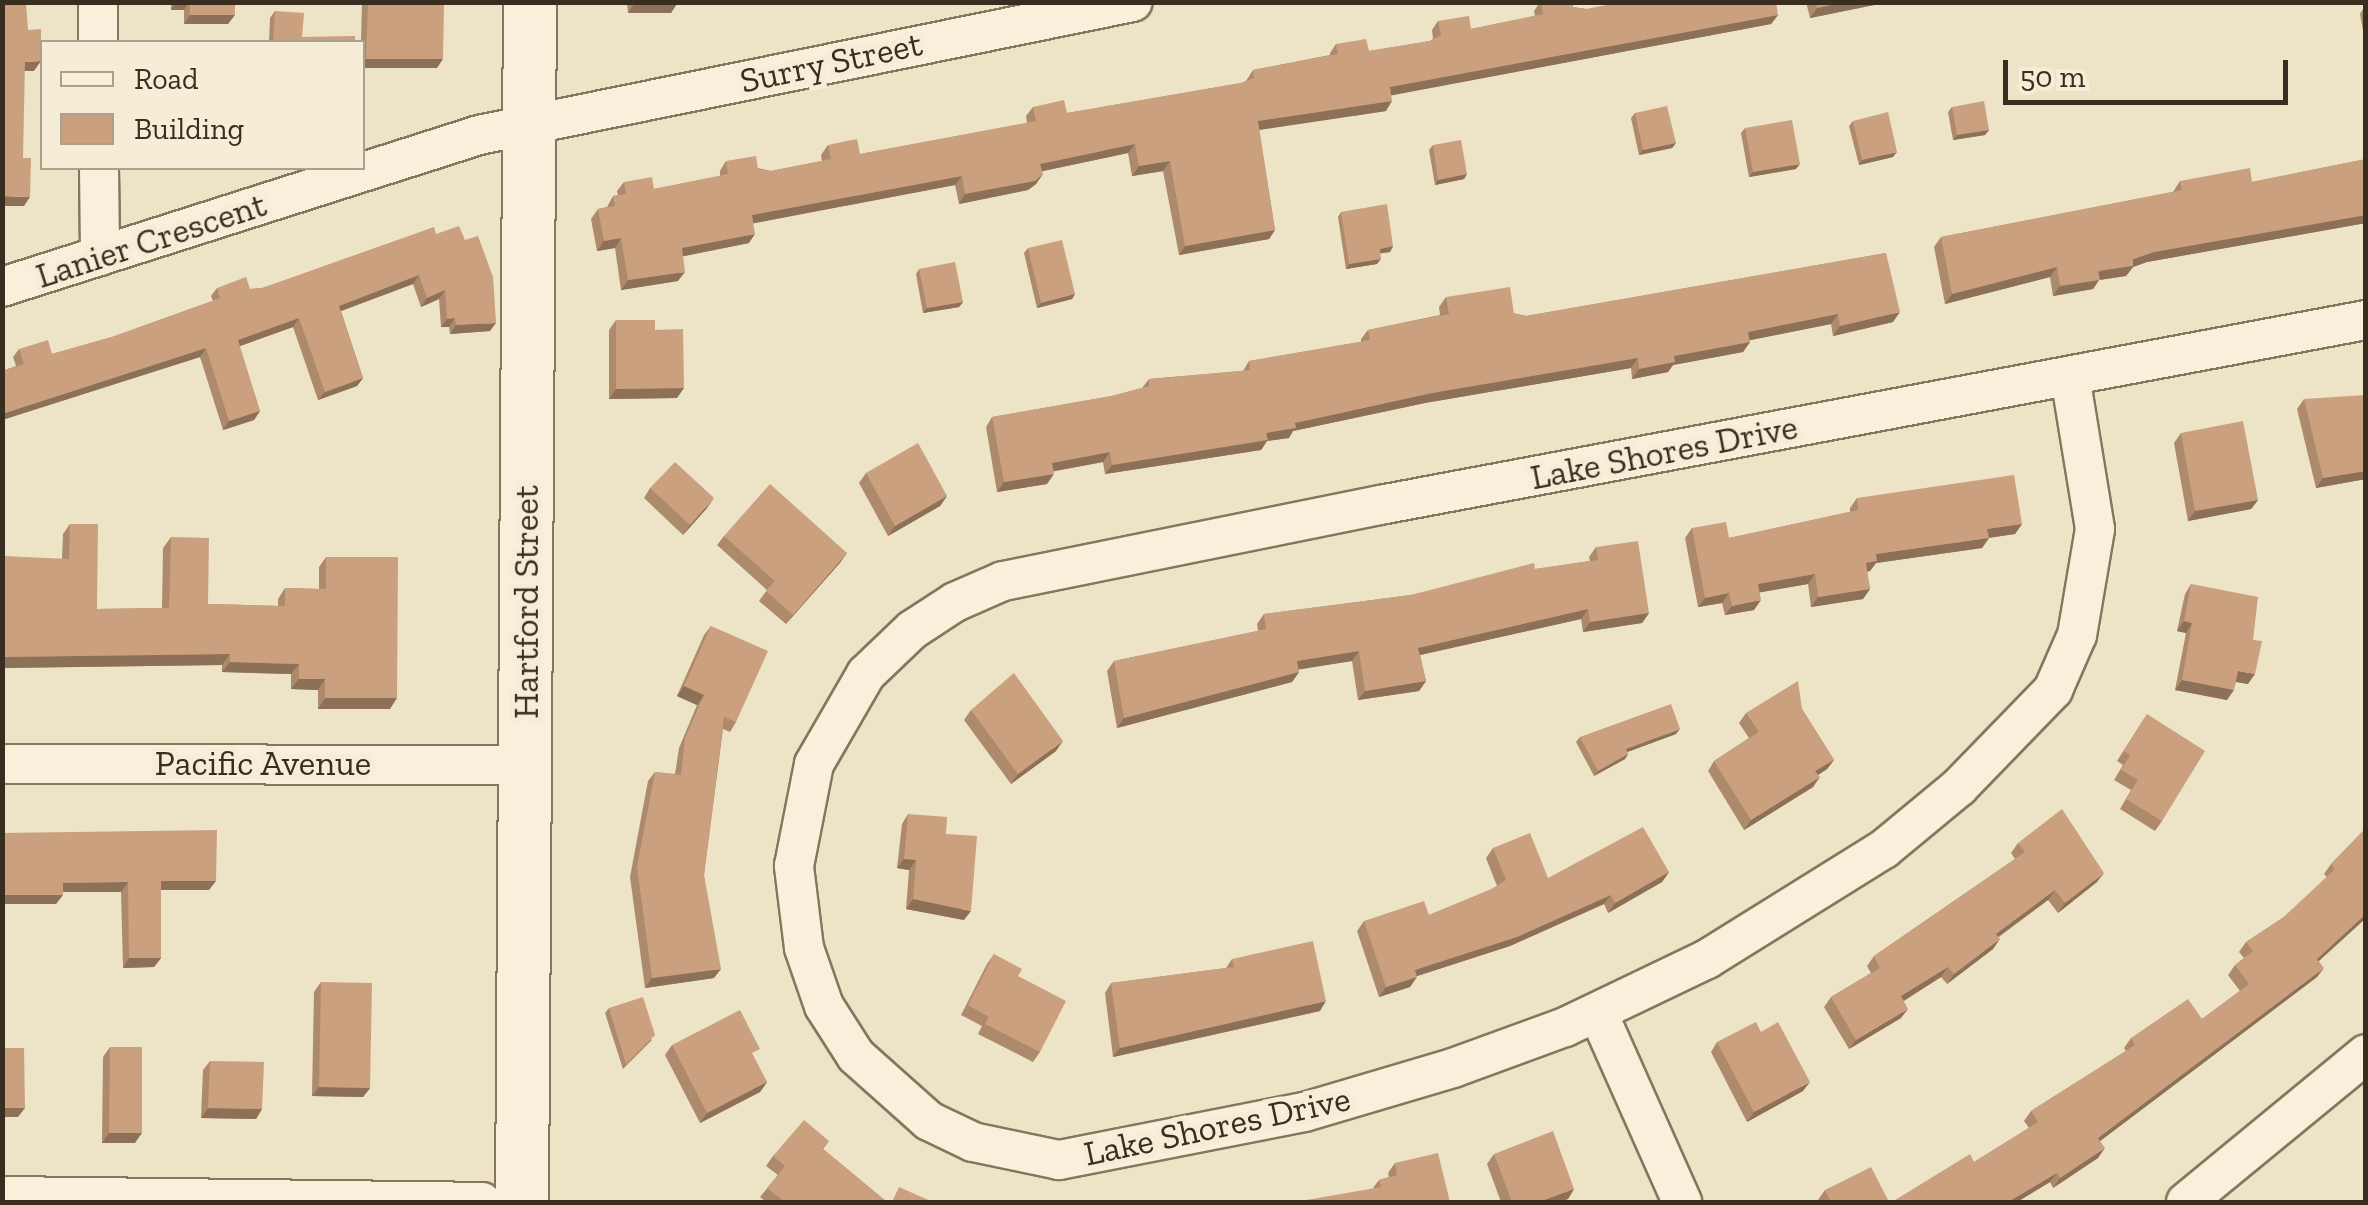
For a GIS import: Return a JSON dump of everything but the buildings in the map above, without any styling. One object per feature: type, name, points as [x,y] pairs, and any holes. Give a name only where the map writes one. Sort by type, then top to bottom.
[{"type":"street","points":[[98,2],[98,40]]},
{"type":"street","name":"Hartford Street","points":[[522,1202],[530,2]]},
{"type":"street","name":"Surry Street","points":[[529,125],[966,18],[1133,2]]},
{"type":"street","name":"Lanier Crescent","points":[[2,287],[529,125]]},
{"type":"street","points":[[99,170],[100,256]]},
{"type":"street","name":"Lake Shores Drive","points":[[2070,376],[2095,529],[2077,635],[2053,690],[1958,787],[1884,848],[1707,959],[1598,1013],[1453,1068],[1182,1140],[1059,1160],[973,1142],[889,1092],[856,1056],[824,1006],[804,948],[794,866],[814,764],[836,716],[878,663],[955,602],[1003,581],[2070,376],[2366,320]]},
{"type":"street","name":"Pacific Avenue","points":[[2,764],[524,765]]},
{"type":"street","points":[[1598,1013],[1682,1202]]},
{"type":"street","points":[[2186,1202],[2366,1054]]},
{"type":"street","points":[[2,1196],[482,1202]]}]
